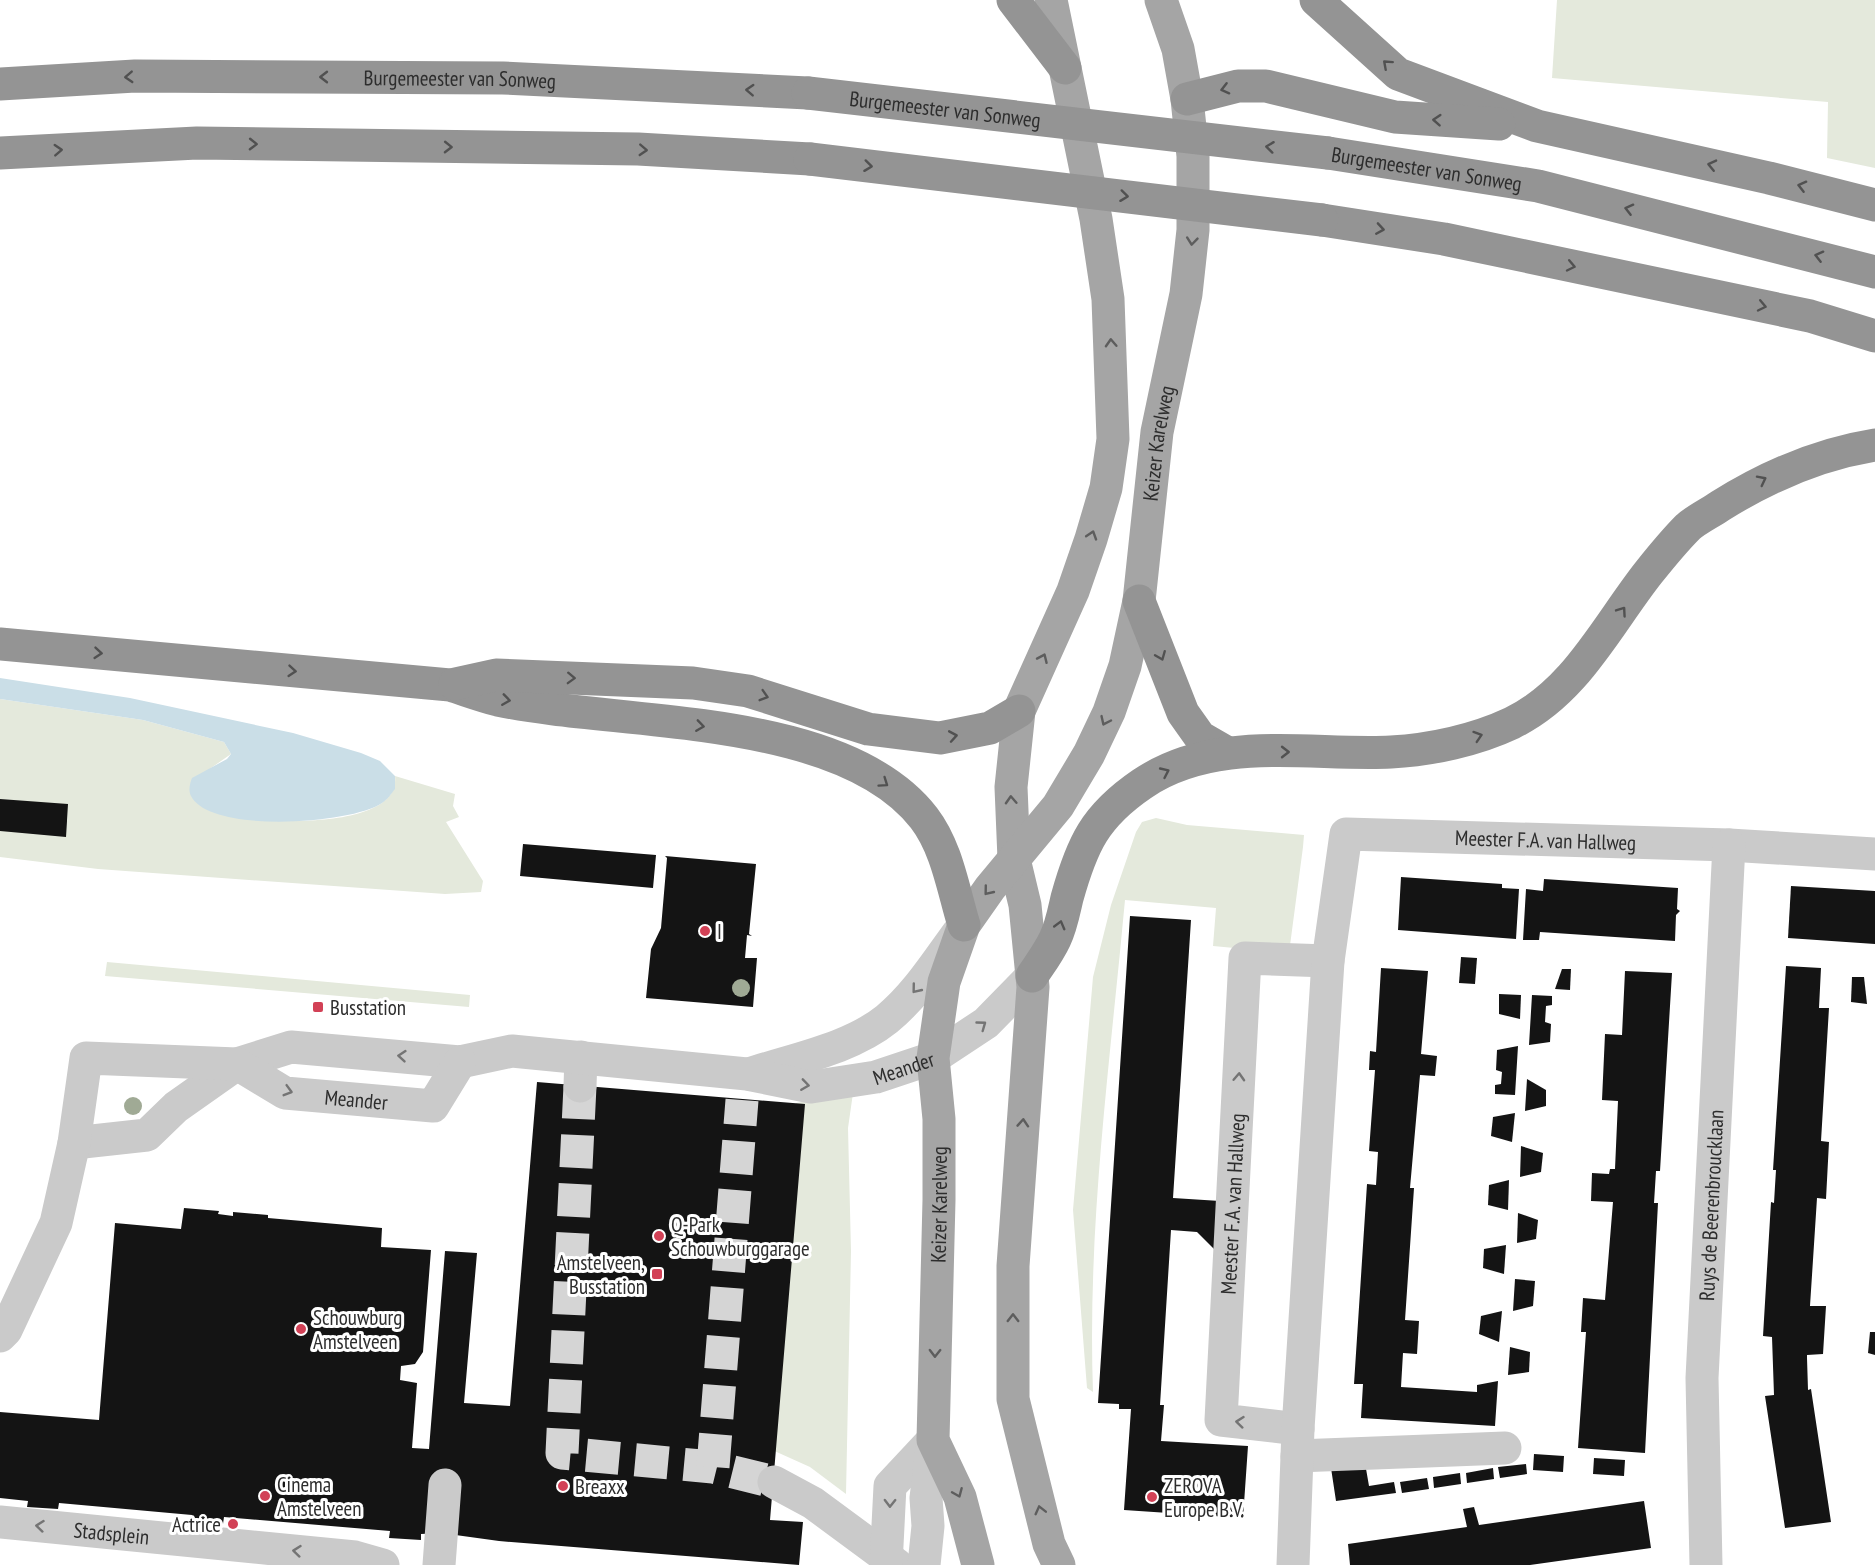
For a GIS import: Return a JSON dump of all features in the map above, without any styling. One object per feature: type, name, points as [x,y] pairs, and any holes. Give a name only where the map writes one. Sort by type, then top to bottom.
[{"type":"highway","points":[[1013,0],[1065,68]]},
{"type":"highway","points":[[1316,0],[1398,74],[1537,126],[1769,178],[1875,205]]},
{"type":"highway","name":"Burgemeester van Sonweg","points":[[0,84],[135,76],[503,78],[808,93],[1328,153],[1538,186],[1875,272]]},
{"type":"highway","points":[[1187,99],[1238,86],[1266,86],[1395,117],[1537,126]]},
{"type":"highway","points":[[0,153],[197,143],[638,149],[810,159],[1322,220],[1444,239],[1810,315],[1875,336]]},
{"type":"highway","points":[[1032,976],[1056,938],[1078,856],[1102,819],[1144,783],[1170,769],[1226,752],[1394,752],[1475,738],[1513,723],[1542,705],[1570,680],[1649,572],[1690,526],[1754,484],[1780,471],[1855,448],[1875,446]]},
{"type":"highway","points":[[1139,601],[1183,713],[1200,737],[1226,752]]},
{"type":"highway","points":[[0,644],[450,685],[499,700],[757,735],[853,764],[884,783],[924,818],[941,845],[964,925]]},
{"type":"highway","points":[[450,685],[496,675],[693,683],[748,691],[868,729],[940,738],[990,728],[1019,711]]},
{"type":"main road","points":[[1051,0],[1096,219],[1108,299],[1113,440],[1107,488],[1073,591],[1019,711],[1011,787],[1014,859],[1025,905],[1032,976],[1013,1266],[1013,1399],[1049,1544],[1059,1565]]},
{"type":"main road","name":"Keizer Karelweg","points":[[978,1565],[960,1497],[933,1440],[939,1119],[933,1058],[944,982],[964,925],[1014,859],[1059,806],[1089,754],[1109,712],[1125,666],[1139,601],[1157,432],[1186,294],[1193,230],[1193,156],[1187,99],[1178,49],[1161,0]]},
{"type":"street","name":"Meester F.A. van Hallweg","points":[[1293,1565],[1297,1443],[1328,962],[1346,834],[1729,845],[1875,854]]},
{"type":"street","name":"Ruys de Beerenbroucklaan","points":[[1706,1565],[1702,1378],[1729,845]]},
{"type":"street","name":"Meander","points":[[745,1087],[868,1032],[887,1019],[914,992],[964,925]]},
{"type":"street","name":"Meester F.A. van Hallweg","points":[[1297,1443],[1221,1420],[1245,958],[1328,962]]},
{"type":"street","name":"Meander","points":[[75,1143],[147,1135],[176,1107],[237,1064],[291,1047],[460,1062],[512,1051],[581,1071],[745,1087],[811,1088],[876,1077],[933,1058],[986,1023],[1032,976]]},
{"type":"street","name":"Meander","points":[[0,1336],[6,1330],[56,1223],[75,1143],[86,1058],[237,1064],[285,1093],[433,1106],[460,1062]]},
{"type":"street","points":[[891,1563],[890,1486],[933,1440]]},
{"type":"street","points":[[924,1565],[928,1526],[926,1498],[933,1440]]},
{"type":"street","points":[[1297,1443],[1505,1448]]},
{"type":"street","points":[[774,1482],[813,1503],[891,1563]]},
{"type":"street","points":[[439,1565],[445,1485]]},
{"type":"street","name":"Stadsplein","points":[[0,1522],[332,1560],[355,1557],[383,1565]]},
{"type":"shaded area","points":[[1557,0],[1875,0],[1875,168],[1827,158],[1828,102],[1552,78]]},
{"type":"shaded area","points":[[0,699],[143,720],[224,742],[231,754],[211,768],[195,801],[220,814],[262,820],[291,821],[322,820],[351,815],[375,807],[391,794],[395,776],[455,794],[453,806],[459,817],[446,822],[483,881],[481,892],[445,894],[98,869],[0,857]]},
{"type":"shaded area","points":[[1156,818],[1187,825],[1304,835],[1303,847],[1289,953],[1213,946],[1216,908],[1125,900],[1097,1207],[1093,1269],[1093,1392],[1087,1388],[1073,1210],[1093,977],[1111,905],[1136,832],[1142,822]]},
{"type":"shaded area","points":[[107,962],[470,995],[469,1007],[105,976]]},
{"type":"shaded area","points":[[853,1093],[848,1128],[851,1251],[846,1494],[810,1467],[770,1449],[796,1103]]},
{"type":"water","points":[[0,678],[130,698],[293,733],[380,761],[395,776],[395,789],[382,803],[342,816],[282,822],[225,816],[203,808],[191,796],[189,789],[192,778],[227,759],[231,754],[224,742],[143,720],[0,699]]},
{"type":"building","points":[[0,799],[68,804],[66,837],[0,831]]},
{"type":"building","points":[[523,844],[656,855],[653,888],[520,876]]},
{"type":"building","name":"I","points":[[665,856],[756,864],[749,934],[752,936],[747,935],[745,958],[757,958],[753,1007],[646,998],[651,949],[661,928],[667,858]]},
{"type":"building","points":[[1401,877],[1502,884],[1502,888],[1519,889],[1516,939],[1398,930]]},
{"type":"building","points":[[1544,879],[1678,888],[1677,909],[1680,911],[1676,915],[1675,941],[1540,932],[1539,940],[1523,940],[1526,889],[1543,891]]},
{"type":"building","points":[[1791,886],[1875,891],[1875,944],[1788,938]]},
{"type":"building","points":[[1130,916],[1191,920],[1173,1198],[1220,1201],[1216,1251],[1197,1232],[1171,1230],[1160,1405],[1164,1405],[1161,1441],[1248,1446],[1243,1518],[1124,1510],[1131,1409],[1119,1409],[1119,1404],[1098,1403]]},
{"type":"building","points":[[1461,957],[1477,958],[1475,984],[1459,983]]},
{"type":"building","points":[[1786,966],[1821,968],[1819,1008],[1829,1008],[1821,1141],[1829,1142],[1826,1199],[1817,1198],[1810,1306],[1826,1306],[1823,1354],[1807,1355],[1807,1358],[1808,1390],[1811,1389],[1831,1522],[1785,1528],[1765,1396],[1774,1395],[1772,1337],[1763,1336],[1771,1202],[1774,1203],[1776,1170],[1773,1170]]},
{"type":"building","points":[[1381,968],[1428,971],[1421,1054],[1437,1056],[1435,1076],[1420,1075],[1410,1188],[1414,1188],[1405,1320],[1419,1321],[1417,1354],[1403,1353],[1401,1387],[1477,1392],[1477,1385],[1498,1381],[1495,1426],[1361,1418],[1363,1384],[1354,1384],[1367,1184],[1376,1185],[1378,1152],[1369,1151],[1375,1070],[1369,1070],[1370,1051],[1376,1052]]},
{"type":"building","points":[[1562,969],[1571,969],[1570,990],[1555,989]]},
{"type":"building","points":[[1625,971],[1672,973],[1660,1171],[1656,1171],[1654,1203],[1658,1203],[1645,1453],[1578,1448],[1586,1332],[1581,1332],[1583,1298],[1605,1300],[1613,1202],[1591,1201],[1592,1173],[1609,1174],[1610,1169],[1615,1169],[1618,1101],[1602,1100],[1605,1034],[1622,1035]]},
{"type":"building","points":[[1852,977],[1864,977],[1867,1004],[1851,1002]]},
{"type":"building","points":[[1499,994],[1521,995],[1520,1019],[1499,1014]]},
{"type":"building","points":[[1532,995],[1552,996],[1552,1005],[1546,1006],[1545,1022],[1551,1024],[1550,1042],[1529,1045]]},
{"type":"building","points":[[1518,1046],[1515,1095],[1495,1094],[1495,1085],[1501,1084],[1502,1072],[1496,1070],[1497,1050]]},
{"type":"building","points":[[1527,1079],[1546,1090],[1546,1106],[1525,1111]]},
{"type":"building","points":[[537,1082],[805,1104],[770,1520],[803,1522],[799,1565],[499,1541],[441,1533],[421,1534],[421,1540],[389,1538],[390,1531],[224,1517],[223,1524],[192,1521],[192,1515],[59,1503],[58,1509],[27,1507],[28,1501],[0,1498],[0,1412],[99,1420],[115,1223],[181,1229],[184,1208],[219,1211],[218,1214],[233,1216],[233,1212],[268,1215],[268,1218],[382,1228],[381,1247],[431,1250],[423,1352],[415,1364],[401,1366],[400,1380],[417,1383],[412,1448],[429,1449],[445,1251],[477,1253],[464,1403],[510,1406]]},
{"type":"building","points":[[1515,1113],[1512,1142],[1491,1136],[1493,1117]]},
{"type":"building","points":[[1521,1146],[1543,1153],[1541,1172],[1520,1177]]},
{"type":"building","points":[[1509,1180],[1508,1210],[1488,1205],[1489,1185]]},
{"type":"building","points":[[1518,1213],[1538,1220],[1536,1239],[1517,1243]]},
{"type":"building","points":[[1506,1245],[1504,1274],[1483,1268],[1484,1249]]},
{"type":"building","points":[[1515,1279],[1535,1281],[1533,1306],[1513,1311]]},
{"type":"building","points":[[1502,1311],[1499,1342],[1479,1334],[1481,1316]]},
{"type":"building","points":[[1870,1332],[1875,1332],[1875,1355],[1868,1353]]},
{"type":"building","points":[[1510,1347],[1530,1352],[1529,1372],[1508,1375]]},
{"type":"building","points":[[1534,1454],[1564,1456],[1563,1472],[1533,1470]]},
{"type":"building","points":[[1594,1458],[1625,1460],[1624,1476],[1593,1474]]},
{"type":"building","points":[[1365,1463],[1369,1486],[1394,1482],[1396,1493],[1336,1501],[1331,1468]]},
{"type":"building","points":[[1526,1464],[1527,1474],[1500,1478],[1498,1467]]},
{"type":"building","points":[[1493,1468],[1494,1479],[1467,1483],[1466,1473]]},
{"type":"building","points":[[1460,1473],[1461,1484],[1434,1488],[1433,1477]]},
{"type":"building","points":[[1427,1478],[1429,1489],[1402,1493],[1400,1482]]},
{"type":"building","points":[[1644,1501],[1651,1548],[1530,1565],[1350,1565],[1348,1544],[1467,1527],[1463,1509],[1474,1507],[1479,1525]]},
{"type":"tunnel","points":[[580,1086],[562,1453],[713,1467],[774,1482]]},
{"type":"tunnel","points":[[713,1467],[742,1100]]},
{"type":"place","name":"I","points":[[705,931]]},
{"type":"place","name":"Busstation","points":[[318,1007]]},
{"type":"place","name":"Q-Park Schouwburggarage","points":[[659,1236]]},
{"type":"place","name":"Amstelveen, Busstation","points":[[657,1274]]},
{"type":"place","name":"Schouwburg Amstelveen","points":[[301,1329]]},
{"type":"place","name":"Breaxx","points":[[563,1486]]},
{"type":"place","name":"Cinema Amstelveen","points":[[265,1496]]},
{"type":"place","name":"ZEROVA Europe B.V.","points":[[1152,1497]]},
{"type":"place","name":"Actrice","points":[[233,1524]]}]
